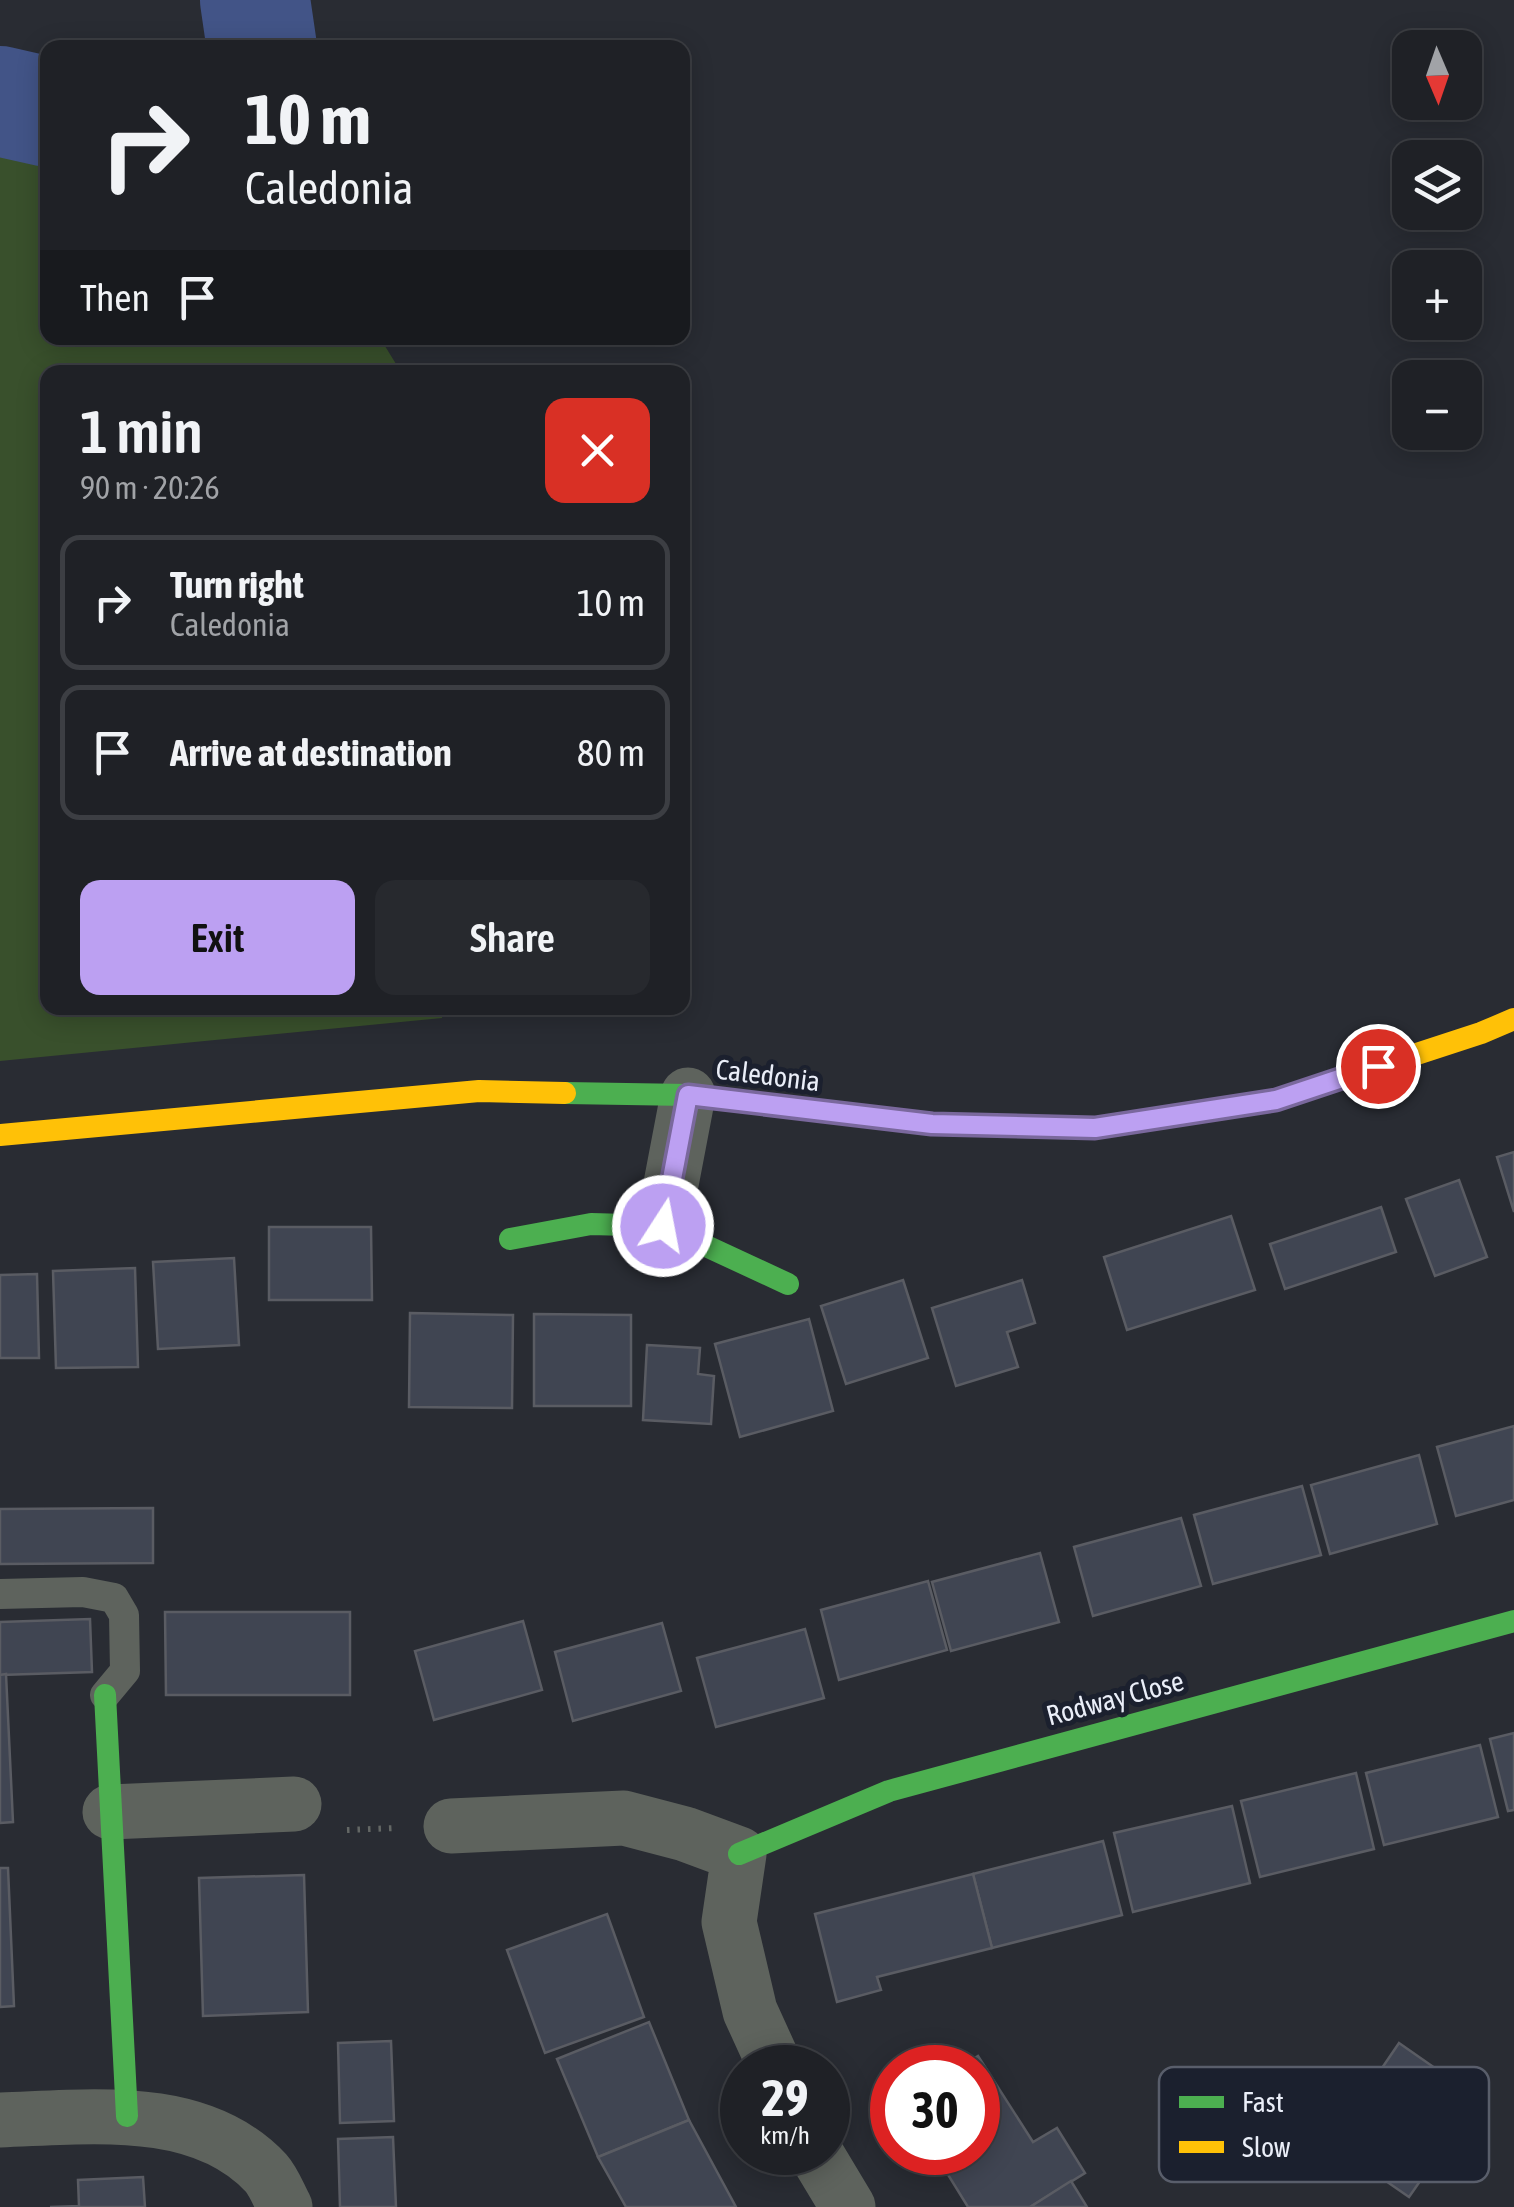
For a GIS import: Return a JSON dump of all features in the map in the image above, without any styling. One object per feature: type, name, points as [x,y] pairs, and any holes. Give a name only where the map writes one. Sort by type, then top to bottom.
[{"type":"street","name":"Caledonia","points":[[0,1136],[479,1091],[688,1095],[932,1124],[1095,1128],[1276,1100],[1514,1020]]},
{"type":"street","points":[[663,1226],[688,1095]]},
{"type":"street","points":[[510,1239],[591,1224],[663,1226],[788,1284]]},
{"type":"street","name":"Rodway Close","points":[[740,1854],[889,1791],[1514,1621]]},
{"type":"street","points":[[106,1695],[127,2116]]},
{"type":"street","points":[[110,1812],[294,1804]]},
{"type":"street","points":[[451,1826],[624,1818],[740,1854],[729,1922],[750,2011],[766,2045]]},
{"type":"street","points":[[0,2120],[127,2116],[200,2131],[240,2150],[269,2176],[285,2207]]},
{"type":"street","points":[[829,2175],[848,2207]]},
{"type":"lane","points":[[0,1594],[83,1592],[114,1598],[124,1615],[125,1671],[106,1695]]},
{"type":"path","points":[[294,1804],[296,1831],[451,1826]]},
{"type":"green space","points":[[0,100],[40,110],[40,345],[384,345],[397,365],[40,365],[40,1015],[442,1018],[0,1061]]},
{"type":"building","points":[[1514,1152],[1514,1212],[1497,1157]]},
{"type":"building","points":[[1459,1180],[1487,1257],[1435,1276],[1406,1199]]},
{"type":"building","points":[[1381,1207],[1396,1252],[1285,1289],[1270,1244]]},
{"type":"building","points":[[1231,1216],[1255,1290],[1127,1330],[1104,1257]]},
{"type":"building","points":[[269,1227],[371,1227],[372,1300],[269,1300]]},
{"type":"building","points":[[234,1258],[239,1345],[158,1349],[153,1262]]},
{"type":"building","points":[[135,1268],[138,1367],[56,1368],[53,1271]]},
{"type":"building","points":[[37,1274],[39,1358],[0,1358],[0,1275]]},
{"type":"building","points":[[903,1280],[928,1358],[846,1384],[821,1306]]},
{"type":"building","points":[[1022,1280],[1035,1323],[1007,1332],[1018,1367],[956,1386],[932,1308]]},
{"type":"building","points":[[410,1313],[513,1315],[512,1408],[409,1407]]},
{"type":"building","points":[[534,1314],[631,1315],[631,1406],[534,1406]]},
{"type":"building","points":[[809,1319],[833,1411],[740,1437],[715,1344]]},
{"type":"building","points":[[647,1345],[700,1348],[698,1374],[714,1376],[711,1424],[643,1420]]},
{"type":"building","points":[[1514,1426],[1514,1500],[1456,1516],[1437,1447]]},
{"type":"building","points":[[1419,1455],[1437,1524],[1330,1554],[1311,1485]]},
{"type":"building","points":[[1302,1486],[1321,1555],[1213,1584],[1194,1515]]},
{"type":"building","points":[[153,1508],[153,1563],[0,1564],[0,1509]]},
{"type":"building","points":[[1181,1518],[1201,1586],[1093,1616],[1074,1547]]},
{"type":"building","points":[[1040,1553],[1059,1622],[951,1651],[932,1582]]},
{"type":"building","points":[[928,1581],[947,1650],[839,1680],[821,1610]]},
{"type":"building","points":[[165,1612],[350,1612],[350,1695],[166,1695]]},
{"type":"building","points":[[90,1619],[92,1672],[0,1675],[0,1622]]},
{"type":"building","points":[[523,1621],[542,1690],[434,1720],[415,1651]]},
{"type":"building","points":[[662,1623],[681,1691],[573,1721],[555,1652]]},
{"type":"building","points":[[805,1629],[824,1698],[716,1727],[697,1658]]},
{"type":"building","points":[[6,1674],[13,1822],[0,1823],[0,1675]]},
{"type":"building","points":[[1514,1733],[1514,1810],[1508,1811],[1490,1739]]},
{"type":"building","points":[[1480,1745],[1498,1817],[1384,1845],[1366,1773]]},
{"type":"building","points":[[1356,1773],[1374,1849],[1260,1877],[1241,1801]]},
{"type":"building","points":[[1232,1806],[1250,1883],[1133,1912],[1114,1833]]},
{"type":"building","points":[[1103,1841],[1122,1915],[992,1948],[973,1874]]},
{"type":"building","points":[[0,1868],[8,1868],[14,2006],[0,2007]]},
{"type":"building","points":[[973,1874],[992,1948],[877,1977],[881,1990],[837,2002],[815,1914]]},
{"type":"building","points":[[304,1875],[308,2012],[203,2016],[199,1878]]},
{"type":"building","points":[[607,1914],[644,2017],[545,2053],[507,1950]]},
{"type":"building","points":[[649,2022],[689,2120],[598,2157],[557,2059]]},
{"type":"building","points":[[391,2041],[394,2121],[340,2123],[338,2043]]},
{"type":"building","points":[[1399,2043],[1433,2067],[1383,2067]]},
{"type":"building","points":[[1000,2090],[1033,2142],[1057,2128],[1085,2173],[1030,2207],[968,2207],[948,2175],[1000,2175]]},
{"type":"building","points":[[689,2120],[736,2207],[626,2207],[598,2157]]},
{"type":"building","points":[[393,2137],[396,2207],[340,2207],[338,2139]]},
{"type":"building","points":[[143,2177],[145,2207],[50,2207],[79,2206],[78,2180]]},
{"type":"building","points":[[1071,2181],[1087,2207],[1030,2207]]},
{"type":"building","points":[[1387,2182],[1419,2182],[1409,2197]]},
{"type":"waterway","points":[[255,0],[261,40]]},
{"type":"waterway","points":[[0,101],[40,110]]},
{"type":"traffic: fast","points":[[565,1093],[688,1095],[932,1124],[1095,1128],[1249,1104]]},
{"type":"traffic: fast","points":[[510,1239],[591,1224],[663,1226],[788,1284]]},
{"type":"traffic: fast","points":[[739,1854],[889,1791],[1514,1621]]},
{"type":"traffic: fast","points":[[105,1695],[127,2116]]},
{"type":"traffic: slow","points":[[1249,1104],[1276,1100],[1514,1019]]},
{"type":"traffic: slow","points":[[0,1135],[479,1091],[565,1093]]},
{"type":"route","points":[[663,1226],[688,1095],[932,1124],[1095,1128],[1276,1100],[1378,1066]]}]
